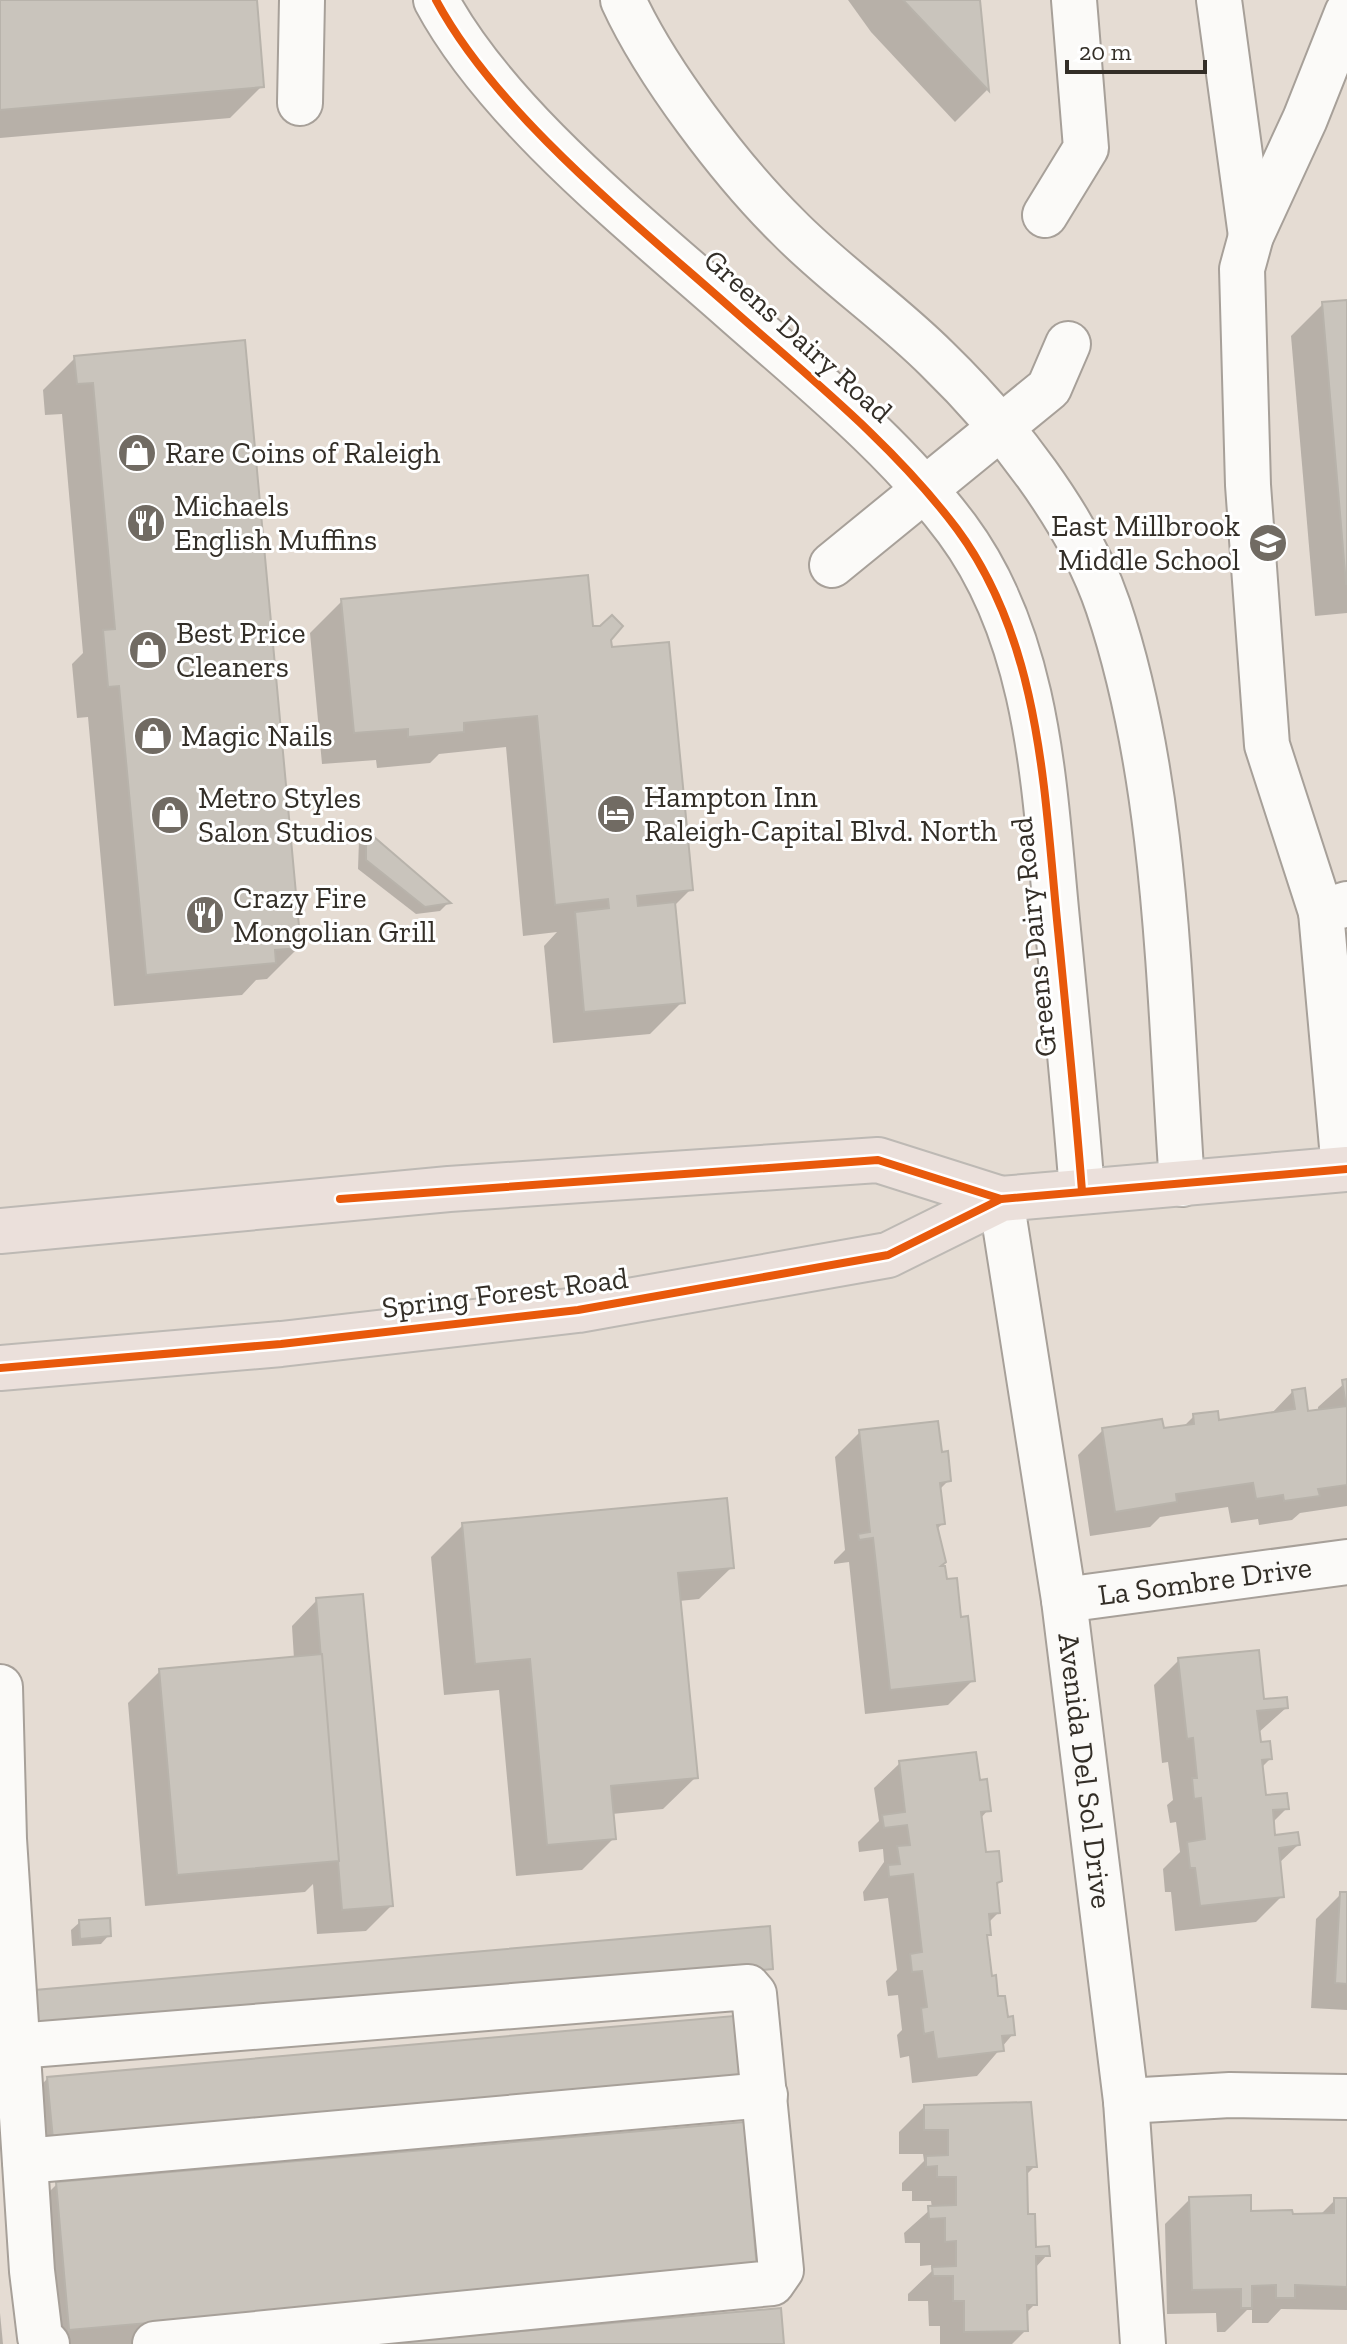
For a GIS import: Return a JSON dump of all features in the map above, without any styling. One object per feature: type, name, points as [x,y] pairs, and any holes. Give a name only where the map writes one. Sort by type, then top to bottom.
[{"type":"main road","name":"Spring Forest Road","points":[[0,1231],[449,1189],[878,1160],[1001,1199]]},
{"type":"main road","name":"Spring Forest Road","points":[[0,1368],[398,1332],[578,1310],[888,1255],[1001,1199],[1346,1169]]},
{"type":"street","points":[[300,103],[302,0]]},
{"type":"street","name":"Greens Dairy Road","points":[[436,0],[487,76],[571,164],[868,429],[958,530],[991,589],[1023,670],[1040,750],[1082,1191]]},
{"type":"street","points":[[623,0],[698,121],[787,227],[937,358],[1002,428],[1069,525],[1107,604],[1137,713],[1157,847],[1182,1184]]},
{"type":"street","points":[[1045,215],[1086,148],[1074,0]]},
{"type":"street","points":[[1219,0],[1251,236]]},
{"type":"street","points":[[1346,1169],[1334,908],[1267,745],[1248,470],[1242,269],[1251,236],[1305,119],[1347,13]]},
{"type":"street","points":[[832,565],[1049,388],[1068,344]]},
{"type":"street","name":"Avenida Del Sol Drive","points":[[1001,1199],[1064,1600],[1126,2101],[1143,2344]]},
{"type":"street","name":"La Sombre Drive","points":[[1064,1600],[1347,1562]]},
{"type":"street","points":[[0,1687],[2,1839],[25,2161],[15,2252],[40,2337],[47,2344]]},
{"type":"street","points":[[17,2046],[748,1987],[757,2003],[781,2270],[772,2283],[155,2344]]},
{"type":"street","points":[[25,2161],[765,2095]]},
{"type":"street","points":[[1126,2101],[1230,2095],[1347,2097]]},
{"type":"building","points":[[0,0],[257,0],[264,87],[0,110]]},
{"type":"building","points":[[903,0],[980,0],[989,91]]},
{"type":"building","points":[[1347,300],[1347,584],[1346,584],[1322,302]]},
{"type":"building","points":[[245,340],[301,948],[275,950],[276,963],[146,975],[119,686],[108,687],[103,630],[115,629],[93,383],[77,384],[74,356]]},
{"type":"building","name":"Hampton Inn Raleigh-Capital Blvd. North","points":[[588,575],[593,626],[600,626],[612,615],[623,626],[611,640],[612,647],[669,642],[693,890],[637,896],[638,906],[675,902],[685,1003],[584,1012],[575,912],[609,908],[608,899],[555,905],[537,716],[464,723],[464,732],[408,737],[408,729],[354,733],[341,599]]},
{"type":"building","points":[[366,830],[451,903],[425,907],[366,860]]},
{"type":"building","points":[[1347,1379],[1347,1485],[1318,1489],[1320,1496],[1284,1501],[1283,1495],[1256,1499],[1253,1483],[1176,1494],[1177,1502],[1115,1512],[1102,1428],[1162,1419],[1164,1428],[1194,1424],[1193,1414],[1218,1411],[1219,1420],[1295,1409],[1292,1390],[1305,1388],[1308,1411],[1346,1406],[1342,1380]]},
{"type":"building","points":[[938,1421],[942,1452],[948,1451],[951,1481],[940,1483],[945,1524],[937,1525],[946,1562],[941,1566],[945,1566],[947,1579],[957,1578],[961,1617],[968,1616],[975,1681],[890,1690],[873,1538],[859,1540],[858,1534],[870,1532],[859,1430]]},
{"type":"building","points":[[727,1498],[734,1568],[678,1573],[698,1778],[611,1786],[616,1839],[547,1845],[530,1659],[475,1664],[462,1523]]},
{"type":"building","points":[[363,1594],[393,1906],[342,1910],[316,1598]]},
{"type":"building","points":[[1259,1650],[1264,1699],[1287,1697],[1288,1708],[1257,1711],[1261,1742],[1270,1741],[1272,1759],[1262,1760],[1266,1795],[1287,1793],[1289,1809],[1273,1810],[1275,1835],[1298,1832],[1300,1845],[1279,1848],[1284,1897],[1200,1906],[1195,1868],[1190,1868],[1187,1842],[1205,1839],[1201,1798],[1194,1799],[1192,1778],[1197,1778],[1193,1738],[1187,1739],[1178,1658]]},
{"type":"building","points":[[322,1654],[339,1861],[177,1875],[159,1669]]},
{"type":"building","points":[[976,1752],[980,1780],[987,1779],[991,1811],[981,1812],[986,1852],[999,1851],[1002,1881],[997,1883],[1000,1913],[989,1914],[991,1935],[987,1935],[992,1976],[996,1975],[998,1996],[1005,1996],[1008,2017],[1013,2016],[1015,2035],[1002,2036],[1004,2051],[937,2059],[933,2032],[924,2034],[921,2008],[927,2007],[922,1971],[912,1972],[910,1954],[922,1952],[913,1874],[889,1877],[888,1865],[900,1864],[897,1846],[910,1845],[907,1825],[884,1828],[882,1815],[905,1812],[899,1761]]},
{"type":"building","points":[[1340,1892],[1347,1892],[1347,1984],[1335,1983]]},
{"type":"building","points":[[110,1918],[111,1936],[80,1939],[79,1920]]},
{"type":"building","points":[[770,1926],[773,1969],[38,2033],[35,1990]]},
{"type":"building","points":[[734,2016],[740,2079],[53,2139],[47,2077]]},
{"type":"building","points":[[1031,2102],[1037,2167],[1027,2167],[1028,2214],[1035,2214],[1036,2247],[1049,2246],[1050,2256],[1036,2256],[1037,2305],[1027,2305],[1028,2331],[964,2332],[964,2301],[953,2301],[953,2276],[933,2276],[932,2267],[956,2266],[956,2241],[945,2242],[945,2218],[929,2219],[928,2206],[956,2205],[956,2177],[937,2177],[937,2166],[926,2167],[926,2156],[948,2155],[948,2130],[924,2130],[924,2105]]},
{"type":"building","points":[[744,2122],[757,2269],[69,2330],[56,2182]]},
{"type":"building","points":[[1251,2195],[1251,2211],[1292,2210],[1293,2214],[1334,2213],[1334,2198],[1347,2198],[1347,2287],[1295,2285],[1295,2298],[1276,2298],[1276,2285],[1252,2286],[1252,2308],[1241,2308],[1241,2289],[1192,2290],[1189,2197]]},
{"type":"building","points":[[781,2308],[784,2344],[375,2344]]},
{"type":"cycle path","points":[[436,0],[462,42],[531,125],[570,165],[879,441],[957,529],[985,573],[1006,619],[1022,667],[1042,768],[1082,1191]]},
{"type":"cycle path","points":[[340,1199],[878,1160],[1001,1199]]},
{"type":"cycle path","points":[[0,1368],[281,1344],[578,1310],[888,1255],[1001,1199],[1347,1169]]},
{"type":"place","name":"Rare Coins of Raleigh","points":[[137,453]]},
{"type":"place","name":"Michaels English Muffins","points":[[146,523]]},
{"type":"place","name":"East Millbrook Middle School","points":[[1268,543]]},
{"type":"place","name":"Best Price Cleaners","points":[[148,650]]},
{"type":"place","name":"Magic Nails","points":[[153,736]]},
{"type":"place","name":"Hampton Inn Raleigh-Capital Blvd. North","points":[[616,814]]},
{"type":"place","name":"Metro Styles Salon Studios","points":[[170,815]]},
{"type":"place","name":"Crazy Fire Mongolian Grill","points":[[205,915]]}]
